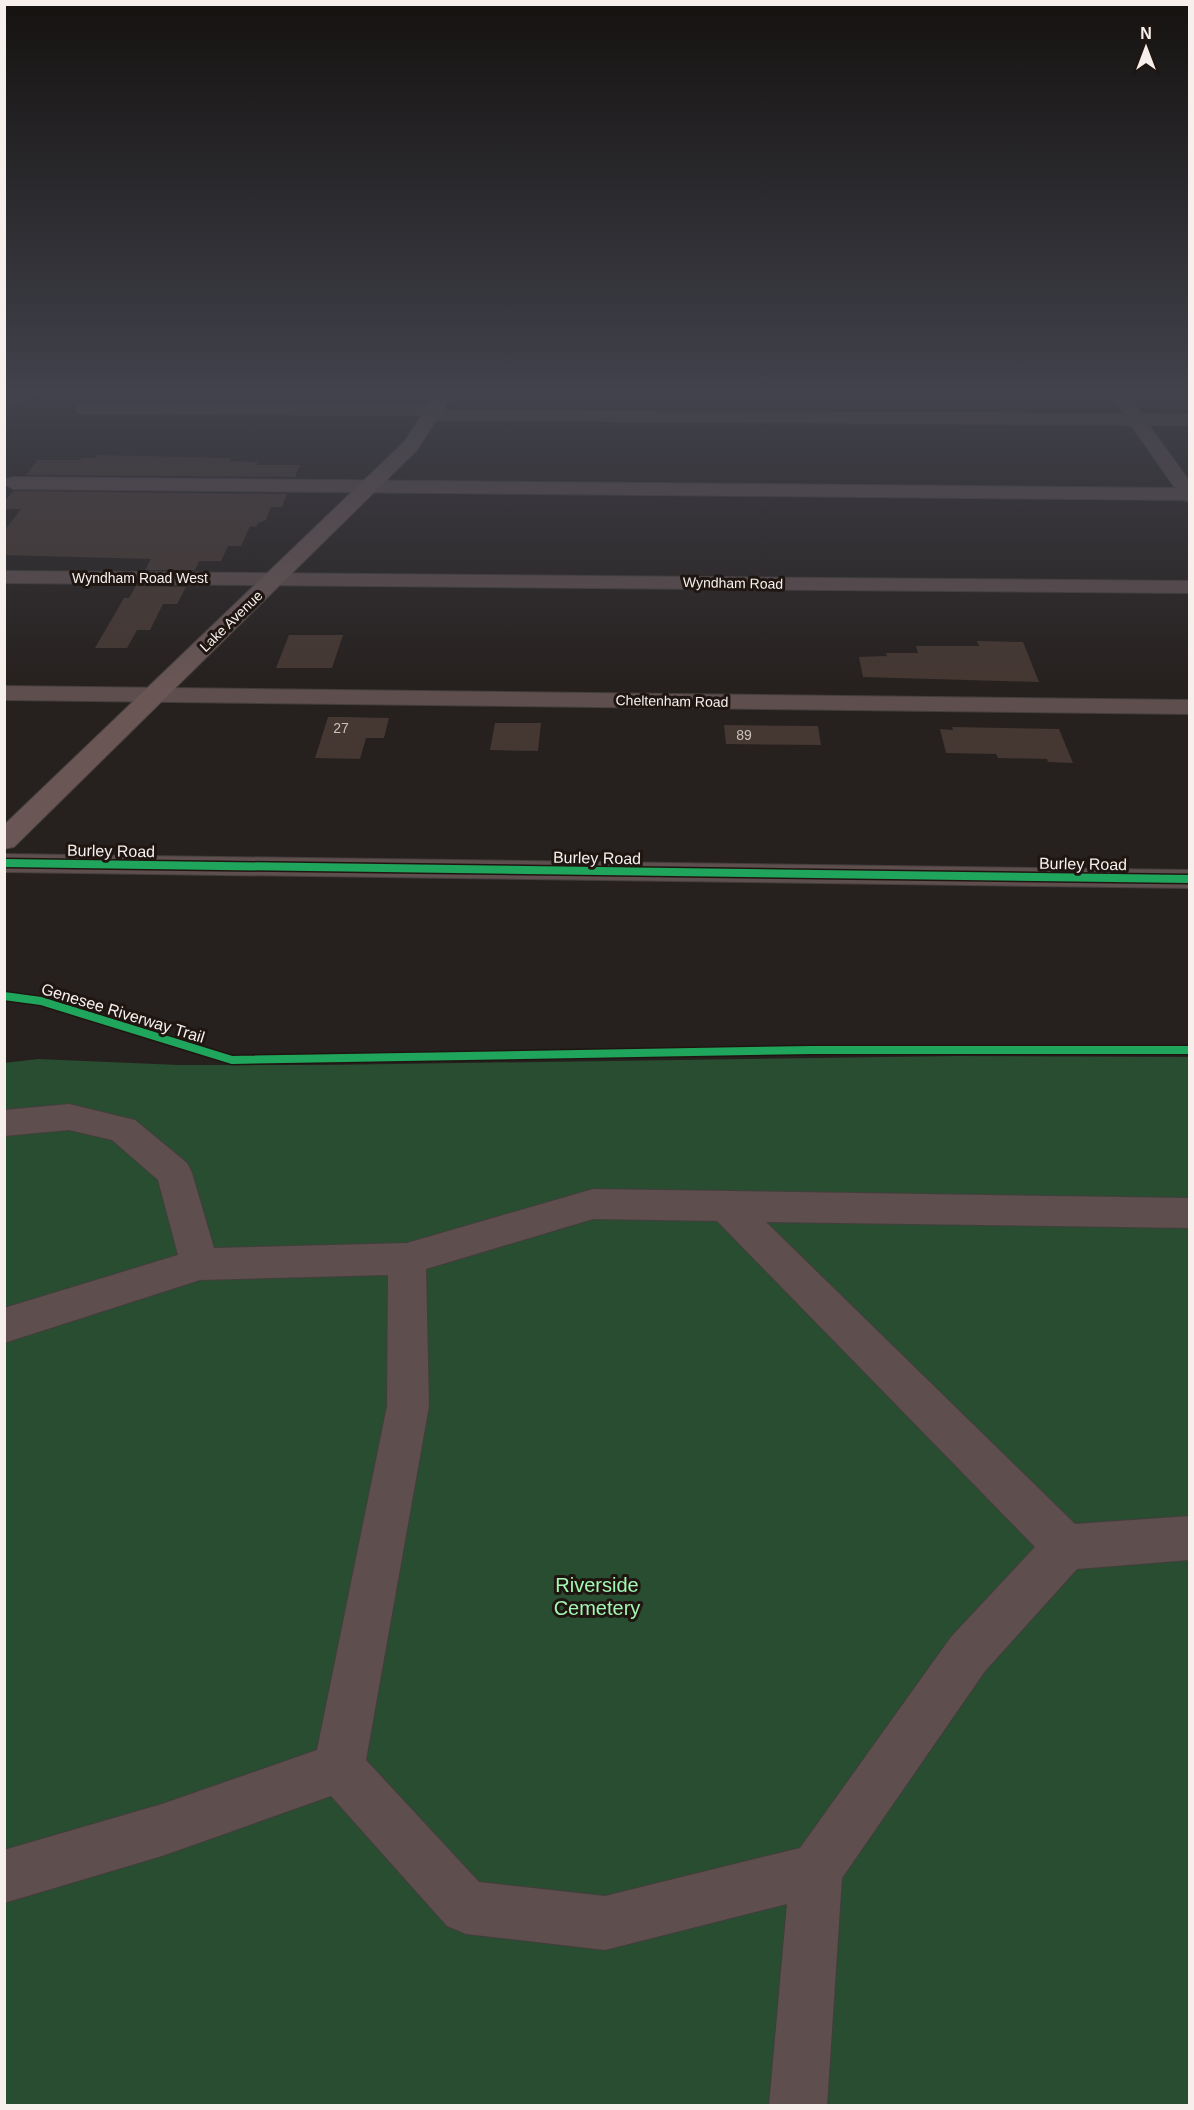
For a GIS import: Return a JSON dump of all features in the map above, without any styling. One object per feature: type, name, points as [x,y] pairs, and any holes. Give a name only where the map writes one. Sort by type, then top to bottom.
[{"type":"main road","name":"Lake Avenue","points":[[4,841],[365,490]]},
{"type":"street","points":[[724,490],[1189,495]]},
{"type":"street","name":"Wyndham Road West","points":[[4,577],[276,579]]},
{"type":"street","name":"Wyndham Road","points":[[276,579],[1190,587]]},
{"type":"street","name":"Cheltenham Road","points":[[4,693],[1190,707]]},
{"type":"street","name":"Burley Road","points":[[4,863],[1190,879]]},
{"type":"street","points":[[4,1123],[69,1117],[123,1129],[174,1173],[200,1264]]},
{"type":"street","points":[[4,1326],[200,1264],[407,1259],[593,1204],[1190,1213]]},
{"type":"street","points":[[726,1206],[1066,1547]]},
{"type":"street","points":[[339,1768],[408,1406],[407,1259]]},
{"type":"street","points":[[798,2106],[816,1870],[968,1654],[1066,1547],[1190,1538]]},
{"type":"street","points":[[339,1768],[466,1907],[605,1923],[816,1870]]},
{"type":"street","points":[[4,1877],[162,1830],[339,1768]]},
{"type":"green space","name":"Riverside Cemetery","points":[[958,1056],[1189,1057],[1189,2105],[5,2105],[4,1063],[38,1059],[179,1065],[325,1065]]},
{"type":"building","points":[[13,491],[287,494],[282,507],[271,507],[266,520],[258,523],[256,527],[250,526],[241,546],[228,546],[221,561],[199,561],[195,570],[145,570],[151,559],[4,555],[4,531],[21,509],[4,509],[4,502]]},
{"type":"building","points":[[136,586],[186,587],[177,604],[163,604],[150,630],[137,630],[127,648],[95,648],[124,598],[129,598]]},
{"type":"building","points":[[289,635],[343,635],[332,668],[276,668]]},
{"type":"building","points":[[977,641],[1023,642],[1039,682],[863,677],[859,657],[887,656],[886,653],[918,653],[916,646],[979,646]]},
{"type":"building","points":[[328,717],[389,718],[384,738],[366,738],[360,759],[315,758]]},
{"type":"building","points":[[495,723],[541,723],[538,751],[490,750]]},
{"type":"building","points":[[724,725],[818,726],[821,745],[726,744]]},
{"type":"building","points":[[952,727],[1059,729],[1073,763],[1048,762],[1047,759],[998,758],[996,754],[946,753],[940,729],[953,730]]},
{"type":"cycle path","points":[[4,863],[1190,879]]},
{"type":"cycle path","name":"Genesee Riverway Trail","points":[[4,996],[41,1001],[232,1060],[812,1050],[1190,1050]]}]
